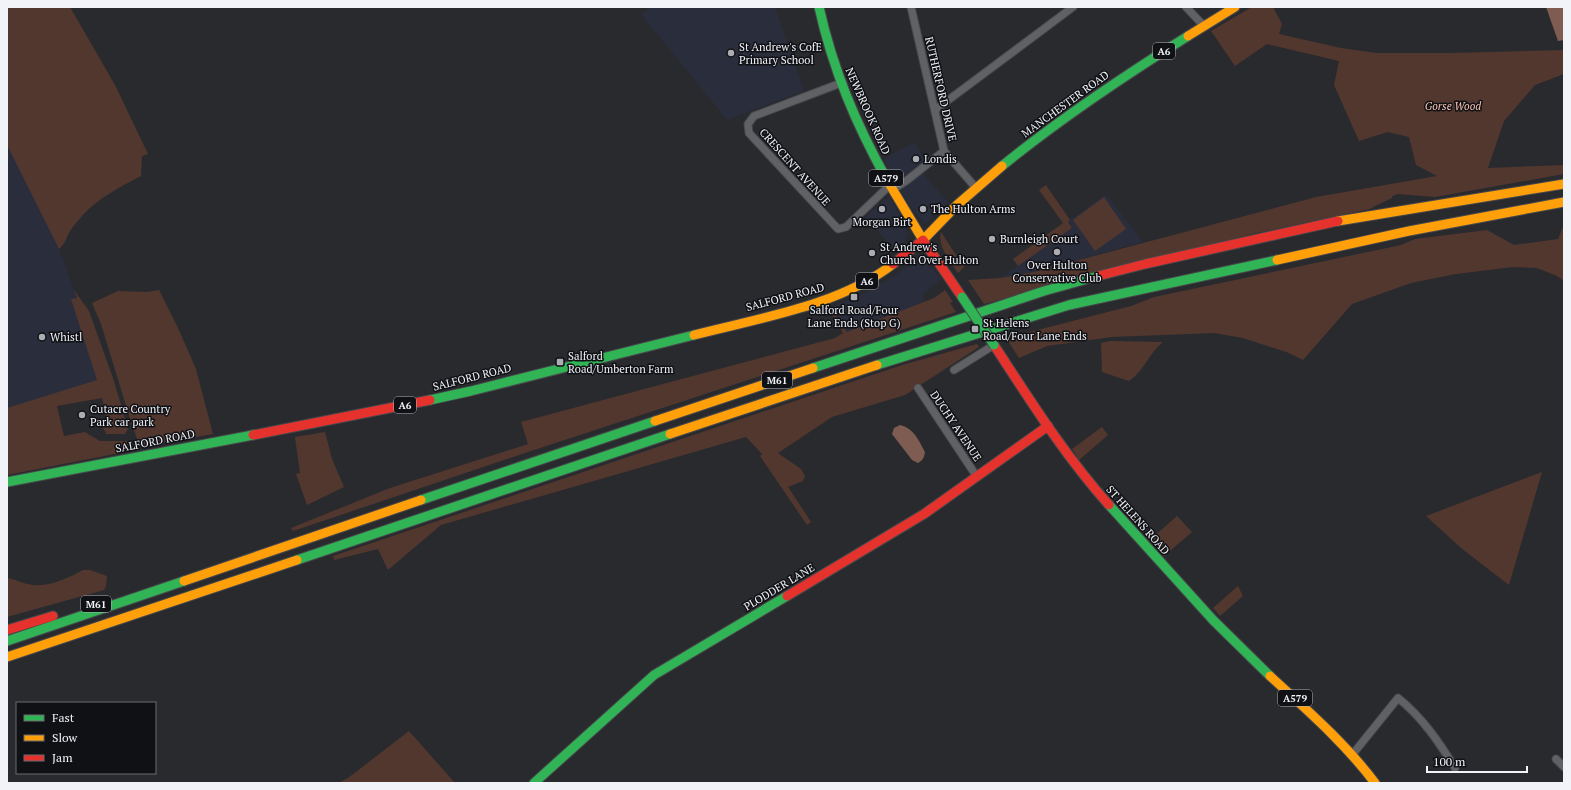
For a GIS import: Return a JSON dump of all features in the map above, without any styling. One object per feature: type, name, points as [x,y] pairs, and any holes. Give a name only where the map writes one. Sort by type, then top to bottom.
[{"type":"main road","name":"NEWBROOK ROAD","points":[[819,7],[828,45],[841,83],[864,138],[923,240]]},
{"type":"main road","name":"MANCHESTER ROAD","points":[[923,240],[947,214],[1023,149],[1088,101],[1148,61],[1235,7]]},
{"type":"main road","name":"M61","points":[[7,641],[556,454],[1044,291],[1145,264],[1328,223],[1564,184]]},
{"type":"main road","name":"M61","points":[[7,657],[456,507],[826,381],[1069,305],[1409,231],[1564,202]]},
{"type":"main road","name":"ST HELENS ROAD","points":[[923,240],[962,297],[993,348],[1089,483],[1213,620],[1236,644],[1327,729],[1352,755],[1375,783]]},
{"type":"main road","name":"SALFORD ROAD","points":[[7,482],[471,391],[799,308],[822,301],[868,280],[889,267],[923,240]]},
{"type":"main road","name":"PLODDER LANE","points":[[534,783],[654,675],[924,514],[1048,426]]},
{"type":"main road","name":"M61","points":[[7,630],[186,580]]},
{"type":"main road","name":"M61","points":[[7,666],[125,617]]},
{"type":"street","name":"RUTHERFORD DRIVE","points":[[911,7],[944,151],[976,188]]},
{"type":"street","points":[[935,110],[1073,7]]},
{"type":"street","points":[[1186,7],[1204,26]]},
{"type":"street","name":"CRESCENT AVENUE","points":[[841,83],[754,116],[748,124],[749,133],[838,229],[846,227],[891,187]]},
{"type":"street","points":[[891,187],[906,181],[944,151]]},
{"type":"street","points":[[954,370],[993,348]]},
{"type":"street","name":"DUCHY AVENUE","points":[[918,388],[977,476]]},
{"type":"street","points":[[1352,755],[1398,698],[1427,726],[1455,768]]},
{"type":"street","points":[[1556,759],[1564,767]]},
{"type":"shaded area","name":"St Andrew's CofE Primary School","points":[[652,7],[775,7],[804,91],[727,120],[641,14]]},
{"type":"shaded area","points":[[1546,7],[1564,7],[1564,40],[1558,41]]},
{"type":"shaded area","points":[[914,142],[926,162],[898,181],[883,159]]},
{"type":"shaded area","points":[[7,145],[59,249],[105,373],[103,387],[54,403],[7,435]]},
{"type":"shaded area","points":[[921,172],[948,202],[925,224],[913,210],[901,190]]},
{"type":"shaded area","points":[[1106,194],[1143,242],[1034,272],[1000,278],[1072,228],[1067,222]]},
{"type":"shaded area","points":[[889,196],[905,226],[908,235],[904,242],[895,250],[865,217]]},
{"type":"shaded area","points":[[920,258],[925,258],[941,279],[922,295],[926,302],[847,332],[831,307],[865,293],[894,276]]},
{"type":"shaded area","points":[[900,425],[912,432],[918,439],[925,452],[923,459],[918,463],[912,460],[892,434],[894,428]]},
{"type":"green space","points":[[7,7],[70,7],[115,85],[148,154],[142,156],[141,176],[110,193],[88,210],[70,231],[59,249],[7,145]]},
{"type":"green space","name":"Gorse Wood","points":[[1252,7],[1273,7],[1282,24],[1279,34],[1341,48],[1376,53],[1564,50],[1564,74],[1535,85],[1504,121],[1488,168],[1564,165],[1564,174],[1435,197],[1398,194],[1370,209],[1252,234],[984,304],[968,280],[1000,278],[1034,272],[1316,197],[1437,176],[1416,165],[1409,137],[1388,132],[1359,141],[1334,85],[1339,61],[1267,44],[1235,66],[1211,31]]},
{"type":"green space","points":[[1046,185],[1070,220],[1068,222],[1072,228],[1018,266],[1013,259],[1063,223],[1039,190]]},
{"type":"green space","points":[[1104,197],[1126,229],[1095,251],[1073,220]]},
{"type":"green space","points":[[1564,224],[1564,281],[1557,276],[1537,268],[1513,267],[1456,274],[1411,283],[1352,304],[1303,360],[1289,353],[1243,338],[1214,333],[1112,337],[1047,346],[1019,358],[1006,338],[1131,306],[1154,297],[1401,245],[1415,239],[1487,230],[1514,245],[1558,239]]},
{"type":"green space","points":[[941,232],[964,267],[958,273],[948,259],[943,248],[940,237]]},
{"type":"green space","points":[[74,290],[89,311],[114,381],[128,429],[125,434],[105,434],[106,432],[102,426],[108,425],[102,398],[57,406],[64,436],[85,432],[100,441],[127,441],[130,446],[130,451],[7,475],[7,408],[97,380],[71,299],[77,298]]},
{"type":"green space","points":[[159,290],[196,369],[213,434],[140,447],[101,324],[92,303],[118,291],[147,292]]},
{"type":"green space","points":[[945,290],[953,302],[950,303],[956,312],[531,451],[293,531],[291,528],[390,488],[528,444],[521,422],[835,338],[843,333],[828,308],[831,307],[847,332],[934,298]]},
{"type":"green space","points":[[1110,341],[1163,342],[1154,351],[1139,372],[1129,381],[1102,372],[1101,343]]},
{"type":"green space","points":[[977,344],[979,347],[905,395],[832,417],[778,453],[801,469],[805,476],[803,481],[788,487],[811,522],[807,525],[760,456],[762,454],[746,437],[441,525],[388,570],[378,549],[334,560],[333,556],[902,365]]},
{"type":"green space","points":[[1102,427],[1108,435],[1079,460],[1072,449]]},
{"type":"green space","points":[[325,432],[332,459],[344,487],[307,505],[296,474],[300,473],[295,437]]},
{"type":"green space","points":[[1542,472],[1509,585],[1461,548],[1426,516]]},
{"type":"green space","points":[[1177,516],[1192,532],[1164,556],[1151,539]]},
{"type":"green space","points":[[83,570],[90,570],[107,576],[104,590],[7,617],[7,578],[35,585],[42,585],[57,582]]},
{"type":"green space","points":[[1238,586],[1243,596],[1220,616],[1213,608]]},
{"type":"green space","points":[[409,731],[455,783],[338,783],[348,778]]},
{"type":"traffic: fast","points":[[819,7],[838,75],[865,138],[887,180]]},
{"type":"traffic: fast","points":[[1002,166],[1024,148],[1093,98],[1188,36]]},
{"type":"traffic: fast","points":[[877,365],[1069,305],[1277,260]]},
{"type":"traffic: fast","points":[[813,368],[1044,291],[1098,276]]},
{"type":"traffic: fast","points":[[962,297],[994,345]]},
{"type":"traffic: fast","points":[[430,400],[694,335]]},
{"type":"traffic: fast","points":[[421,500],[655,421]]},
{"type":"traffic: fast","points":[[297,560],[670,434]]},
{"type":"traffic: fast","points":[[7,482],[253,435]]},
{"type":"traffic: fast","points":[[1109,505],[1213,620],[1270,676]]},
{"type":"traffic: fast","points":[[7,641],[184,581]]},
{"type":"traffic: fast","points":[[534,783],[654,675],[787,596]]},
{"type":"traffic: slow","points":[[1188,36],[1235,7]]},
{"type":"traffic: slow","points":[[887,180],[923,240],[957,205],[1002,166]]},
{"type":"traffic: slow","points":[[1338,221],[1564,184]]},
{"type":"traffic: slow","points":[[1277,260],[1409,231],[1564,202]]},
{"type":"traffic: slow","points":[[694,335],[798,309],[848,290],[872,278],[893,264]]},
{"type":"traffic: slow","points":[[670,434],[877,365]]},
{"type":"traffic: slow","points":[[655,421],[813,368]]},
{"type":"traffic: slow","points":[[184,581],[421,500]]},
{"type":"traffic: slow","points":[[7,657],[297,560]]},
{"type":"traffic: slow","points":[[1270,676],[1312,714],[1351,754],[1375,783]]},
{"type":"traffic: jam","points":[[1098,276],[1338,221]]},
{"type":"traffic: jam","points":[[893,264],[923,240],[962,297]]},
{"type":"traffic: jam","points":[[994,345],[1063,447],[1109,505]]},
{"type":"traffic: jam","points":[[253,435],[430,400]]},
{"type":"traffic: jam","points":[[787,596],[924,514],[1048,426]]},
{"type":"traffic: jam","points":[[7,630],[53,616]]},
{"type":"place","name":"St Andrew's CofE Primary School","points":[[731,53]]},
{"type":"place","name":"Londis","points":[[916,159]]},
{"type":"place","name":"Morgan Birt","points":[[882,209]]},
{"type":"place","name":"The Hulton Arms","points":[[923,209]]},
{"type":"place","name":"Burnleigh Court","points":[[992,239]]},
{"type":"place","name":"Over Hulton Conservative Club","points":[[1057,252]]},
{"type":"place","name":"St Andrew's Church Over Hulton","points":[[872,253]]},
{"type":"place","name":"Salford Road/Four Lane Ends (Stop G)","points":[[854,297]]},
{"type":"place","name":"St Helens Road/Four Lane Ends","points":[[975,329]]},
{"type":"place","name":"Whistl","points":[[42,337]]},
{"type":"place","name":"Salford Road/Umberton Farm","points":[[560,362]]},
{"type":"place","name":"Cutacre Country Park car park","points":[[82,415]]}]
